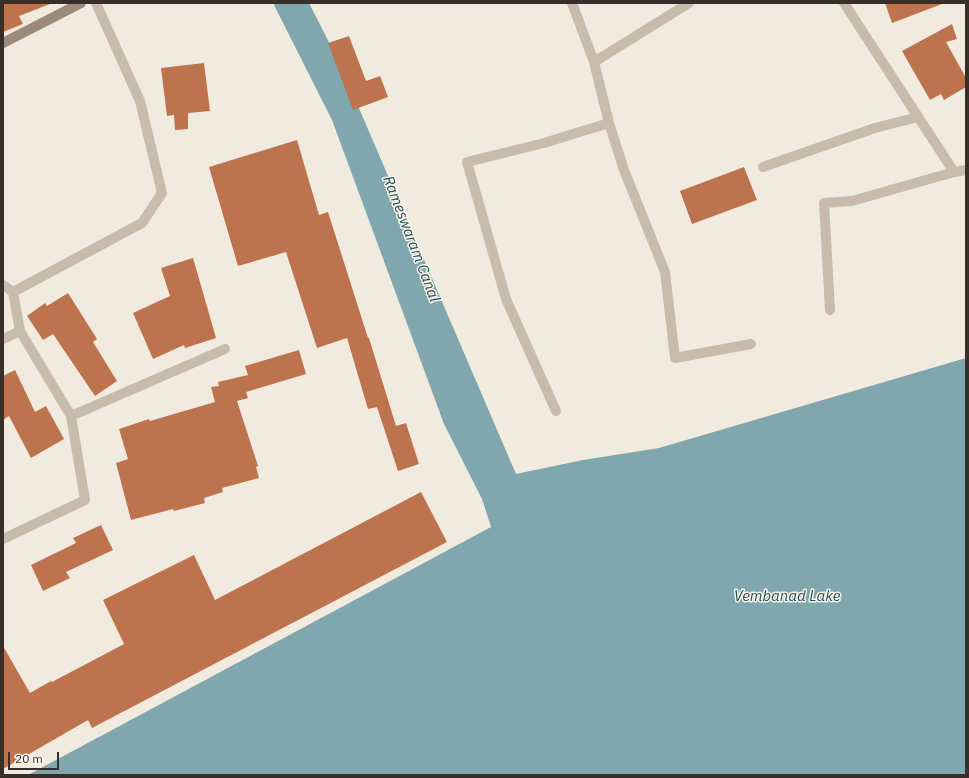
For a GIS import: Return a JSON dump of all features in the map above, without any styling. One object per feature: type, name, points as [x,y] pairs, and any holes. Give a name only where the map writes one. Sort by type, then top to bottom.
[{"type":"main road","points":[[3,44],[81,3]]},
{"type":"street","points":[[13,292],[142,223],[162,193],[140,101],[96,3]]},
{"type":"street","points":[[572,3],[594,62],[609,123],[624,170],[665,272],[675,358],[752,344]]},
{"type":"street","points":[[594,62],[689,3]]},
{"type":"street","points":[[844,3],[954,172]]},
{"type":"street","points":[[763,167],[875,128],[918,117]]},
{"type":"street","points":[[556,411],[506,299],[467,162],[544,143],[609,123]]},
{"type":"street","points":[[830,310],[824,204],[852,201],[954,172],[966,170]]},
{"type":"street","points":[[3,285],[13,292],[20,331],[70,416],[85,500],[3,540]]},
{"type":"street","points":[[3,339],[20,331]]},
{"type":"street","points":[[70,416],[225,349]]},
{"type":"water","name":"Vembanad Lake","points":[[273,3],[309,3],[340,64],[516,474],[583,460],[659,448],[966,358],[966,775],[28,775],[491,527],[482,499],[444,424],[332,120]]},
{"type":"building","points":[[3,3],[50,4],[19,16],[23,24],[3,32]]},
{"type":"building","points":[[885,3],[942,3],[942,4],[892,23]]},
{"type":"building","points":[[952,24],[957,39],[946,42],[966,78],[966,87],[944,100],[941,94],[930,100],[902,51]]},
{"type":"building","points":[[349,36],[366,81],[380,76],[388,97],[353,110],[328,43]]},
{"type":"building","points":[[204,63],[210,111],[188,113],[188,129],[175,130],[174,115],[167,116],[161,68]]},
{"type":"building","points":[[297,140],[319,215],[328,212],[396,426],[406,423],[419,464],[398,471],[377,407],[368,409],[347,338],[317,348],[286,252],[238,266],[209,167]]},
{"type":"building","points":[[744,167],[757,200],[692,224],[680,191]]},
{"type":"building","points":[[193,258],[216,338],[185,348],[184,345],[153,359],[133,313],[170,296],[161,268]]},
{"type":"building","points":[[68,293],[97,339],[93,342],[117,381],[95,396],[53,334],[43,340],[27,316],[45,303],[47,306]]},
{"type":"building","points":[[299,350],[306,374],[246,392],[248,398],[237,401],[258,466],[256,467],[259,478],[222,488],[223,492],[204,498],[205,503],[174,511],[173,509],[131,520],[116,463],[128,459],[119,429],[149,419],[150,421],[215,402],[211,387],[219,386],[218,382],[248,375],[245,366]]},
{"type":"building","points":[[15,370],[35,412],[46,406],[64,439],[31,458],[9,416],[3,420],[3,376]]},
{"type":"building","points":[[421,492],[447,542],[92,728],[88,720],[3,769],[3,646],[30,693],[124,644],[103,600],[194,555],[215,600]]},
{"type":"building","points":[[101,525],[113,550],[66,572],[70,578],[43,591],[31,565],[76,543],[73,538]]},
{"type":"water label","name":"Rameswaram Canal","points":[[411,239]]}]
